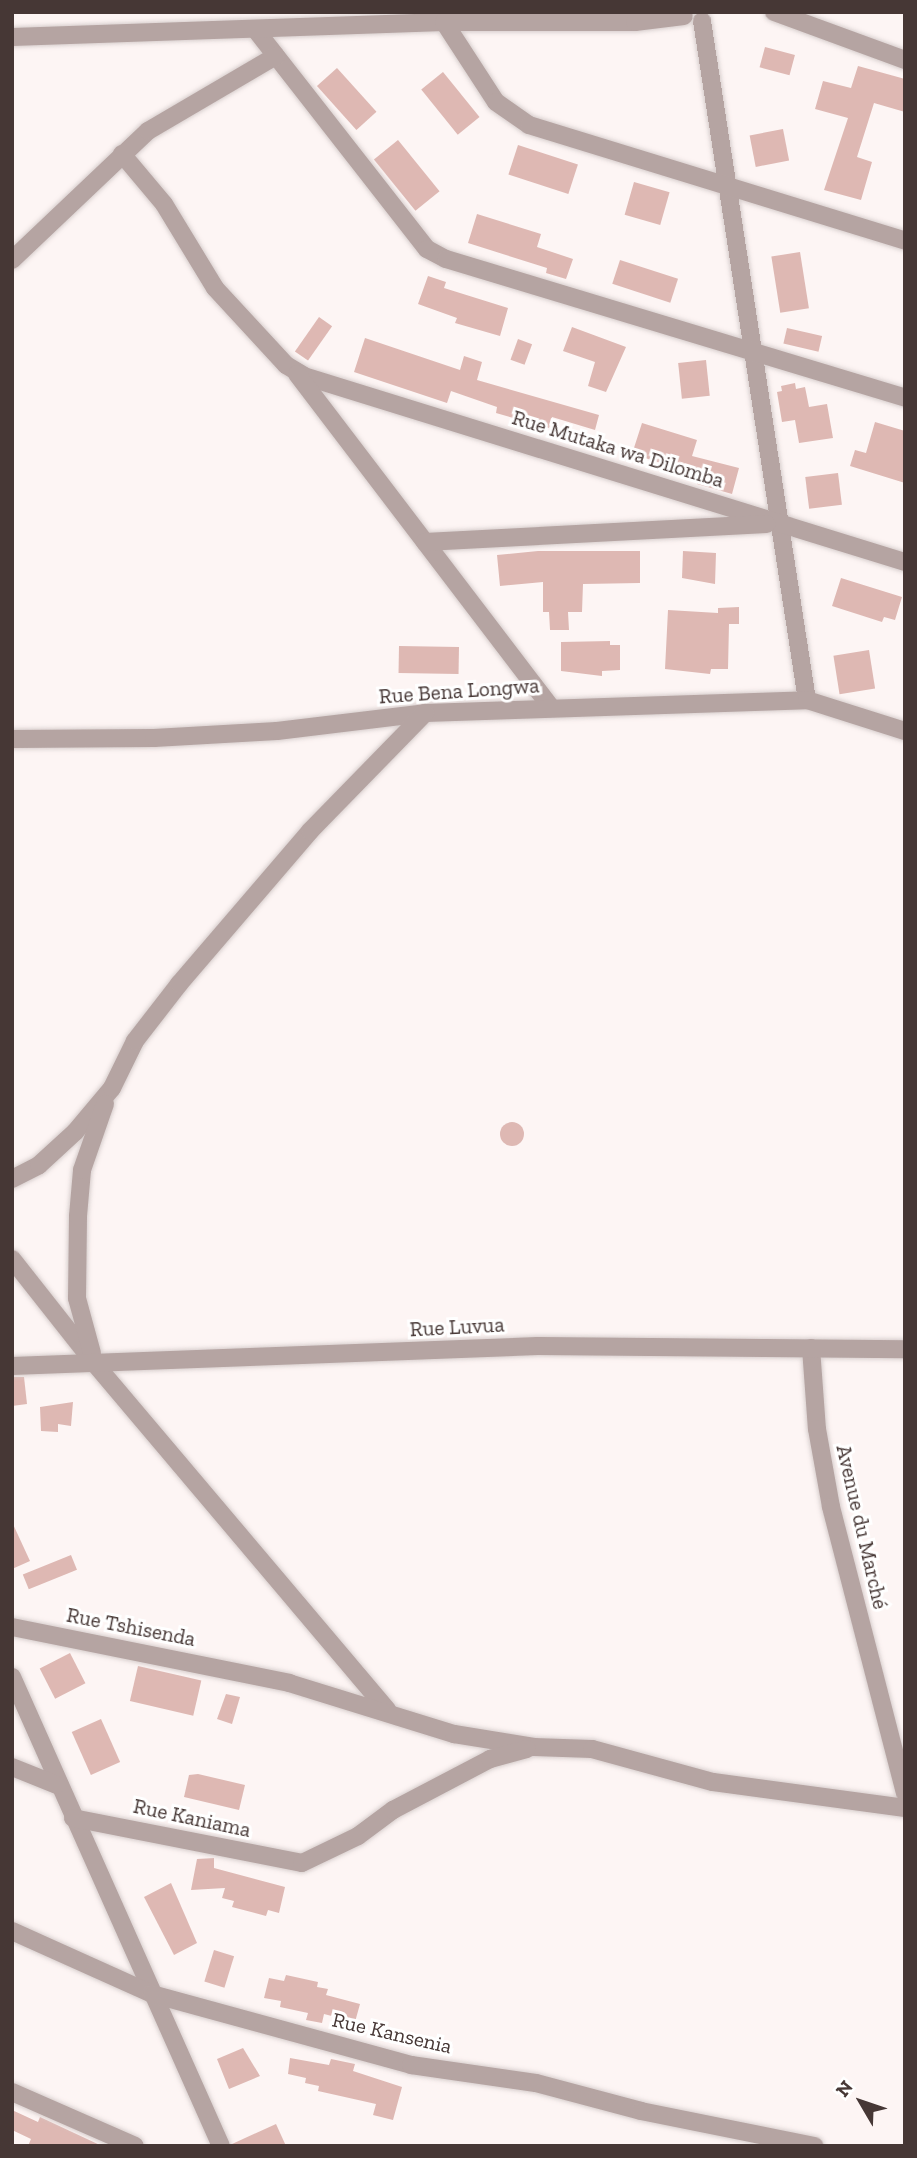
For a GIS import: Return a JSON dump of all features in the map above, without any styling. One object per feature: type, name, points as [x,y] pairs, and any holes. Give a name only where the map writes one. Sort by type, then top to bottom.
[{"type":"street","points":[[774,12],[905,60]]},
{"type":"street","points":[[12,37],[444,22],[635,22],[679,14],[709,16],[728,187],[807,701]]},
{"type":"street","points":[[444,22],[481,84],[516,119],[905,241]]},
{"type":"street","points":[[255,29],[427,249],[905,398]]},
{"type":"street","points":[[12,260],[122,154],[174,113],[276,56]]},
{"type":"street","points":[[122,154],[164,204],[215,288],[295,371],[551,707]]},
{"type":"street","name":"Rue Mutaka wa Dilomba","points":[[295,371],[317,381],[905,562]]},
{"type":"street","points":[[425,542],[781,523]]},
{"type":"street","name":"Rue Bena Longwa","points":[[12,739],[154,738],[277,730],[425,713],[807,701],[905,731]]},
{"type":"street","points":[[95,1364],[77,1298],[78,1216],[82,1170],[112,1088],[135,1041],[179,984],[310,831],[425,713]]},
{"type":"street","points":[[12,1179],[67,1142],[112,1088]]},
{"type":"street","points":[[12,1259],[95,1364],[390,1713]]},
{"type":"street","name":"Rue Luvua","points":[[12,1366],[538,1346],[905,1349]]},
{"type":"street","name":"Avenue du Marché","points":[[811,1348],[817,1429],[831,1507],[905,1794]]},
{"type":"street","name":"Rue Tshisenda","points":[[12,1627],[346,1697],[454,1734],[534,1747]]},
{"type":"street","points":[[12,1677],[57,1785],[221,2146]]},
{"type":"street","points":[[534,1747],[592,1749],[713,1783],[905,1808]]},
{"type":"street","name":"Rue Kaniama","points":[[73,1818],[302,1863],[358,1836],[393,1810],[490,1759],[534,1747]]},
{"type":"street","points":[[12,1766],[57,1785]]},
{"type":"street","name":"Rue Kansenia","points":[[12,1931],[152,1994],[411,2065],[536,2083],[641,2111],[815,2146]]},
{"type":"street","points":[[12,2092],[135,2146]]},
{"type":"building","points":[[765,47],[795,55],[790,75],[760,67]]},
{"type":"building","points":[[858,66],[905,79],[905,112],[874,103],[857,157],[872,162],[861,200],[824,190],[848,118],[815,109],[823,81],[851,88]]},
{"type":"building","points":[[337,68],[376,112],[356,130],[317,86]]},
{"type":"building","points":[[443,72],[480,117],[458,135],[421,90]]},
{"type":"building","points":[[783,129],[789,160],[756,167],[750,135]]},
{"type":"building","points":[[398,140],[440,191],[415,211],[374,160]]},
{"type":"building","points":[[518,145],[578,164],[568,194],[508,174]]},
{"type":"building","points":[[634,182],[670,192],[660,225],[625,215]]},
{"type":"building","points":[[477,214],[541,234],[537,247],[573,259],[566,279],[546,273],[547,268],[468,243]]},
{"type":"building","points":[[800,252],[809,308],[780,313],[771,257]]},
{"type":"building","points":[[620,260],[678,279],[670,303],[612,284]]},
{"type":"building","points":[[428,276],[446,282],[444,288],[508,308],[500,336],[455,323],[457,318],[418,304]]},
{"type":"building","points":[[319,317],[332,326],[308,361],[295,351]]},
{"type":"building","points":[[572,327],[626,347],[606,392],[588,386],[595,362],[563,351]]},
{"type":"building","points":[[787,328],[822,336],[818,352],[783,344]]},
{"type":"building","points":[[365,338],[460,370],[464,356],[482,362],[477,380],[599,415],[595,430],[552,417],[549,428],[496,413],[497,407],[451,391],[447,403],[354,372]]},
{"type":"building","points":[[518,339],[532,344],[525,365],[510,360]]},
{"type":"building","points":[[706,360],[710,396],[682,399],[678,363]]},
{"type":"building","points":[[795,383],[796,389],[805,387],[809,407],[827,404],[833,438],[799,443],[795,420],[782,422],[777,392],[782,391],[781,386]]},
{"type":"building","points":[[875,422],[905,431],[905,483],[850,466],[855,450],[866,453]]},
{"type":"building","points":[[642,423],[697,440],[692,456],[739,468],[732,494],[697,484],[700,475],[632,454]]},
{"type":"building","points":[[838,473],[842,505],[809,509],[805,477]]},
{"type":"building","points":[[538,551],[640,551],[640,583],[583,584],[582,612],[568,612],[569,630],[550,630],[549,612],[543,612],[543,582],[500,586],[497,555]]},
{"type":"building","points":[[683,551],[716,553],[715,584],[682,578]]},
{"type":"building","points":[[841,578],[902,597],[895,620],[884,617],[882,622],[832,606]]},
{"type":"building","points":[[739,607],[739,624],[729,624],[728,669],[711,669],[710,674],[665,669],[668,610],[718,613],[718,608]]},
{"type":"building","points":[[610,641],[610,645],[620,645],[620,670],[602,671],[602,676],[561,671],[561,642]]},
{"type":"building","points":[[399,646],[459,647],[459,674],[399,673]]},
{"type":"building","points":[[869,650],[875,689],[840,694],[833,656]]},
{"type":"building","points":[[512,1122],[523,1129],[524,1134],[517,1145],[512,1146],[501,1139],[500,1134],[507,1123]]},
{"type":"building","points":[[12,1377],[24,1377],[27,1404],[12,1406]]},
{"type":"building","points":[[73,1402],[71,1426],[58,1424],[58,1432],[41,1431],[40,1407]]},
{"type":"building","points":[[12,1522],[30,1561],[12,1569]]},
{"type":"building","points":[[71,1555],[77,1570],[29,1589],[23,1574]]},
{"type":"building","points":[[70,1653],[85,1683],[55,1699],[40,1668]]},
{"type":"building","points":[[138,1666],[201,1681],[193,1716],[130,1701]]},
{"type":"building","points":[[226,1694],[240,1697],[232,1724],[217,1719]]},
{"type":"building","points":[[101,1719],[120,1762],[91,1775],[72,1732]]},
{"type":"building","points":[[198,1774],[245,1785],[239,1810],[184,1797],[189,1775]]},
{"type":"building","points":[[214,1858],[214,1868],[285,1887],[279,1913],[268,1910],[266,1916],[232,1907],[234,1901],[222,1898],[225,1888],[191,1890],[197,1859]]},
{"type":"building","points":[[171,1883],[197,1943],[174,1955],[144,1897]]},
{"type":"building","points":[[214,1950],[234,1956],[224,1988],[204,1982]]},
{"type":"building","points":[[286,1975],[318,1982],[317,1987],[328,1989],[326,1995],[360,2004],[355,2022],[324,2014],[322,2023],[306,2020],[308,2013],[280,2007],[281,2001],[264,1998],[269,1978],[284,1981]]},
{"type":"building","points":[[243,2048],[260,2076],[229,2089],[217,2059]]},
{"type":"building","points":[[290,2058],[329,2065],[331,2059],[355,2064],[353,2071],[402,2087],[393,2120],[373,2115],[376,2104],[318,2091],[319,2086],[305,2083],[306,2078],[288,2074]]},
{"type":"building","points":[[12,2110],[38,2122],[40,2117],[102,2146],[28,2146],[31,2139],[12,2130]]},
{"type":"building","points":[[276,2124],[286,2146],[232,2146],[232,2144]]}]
